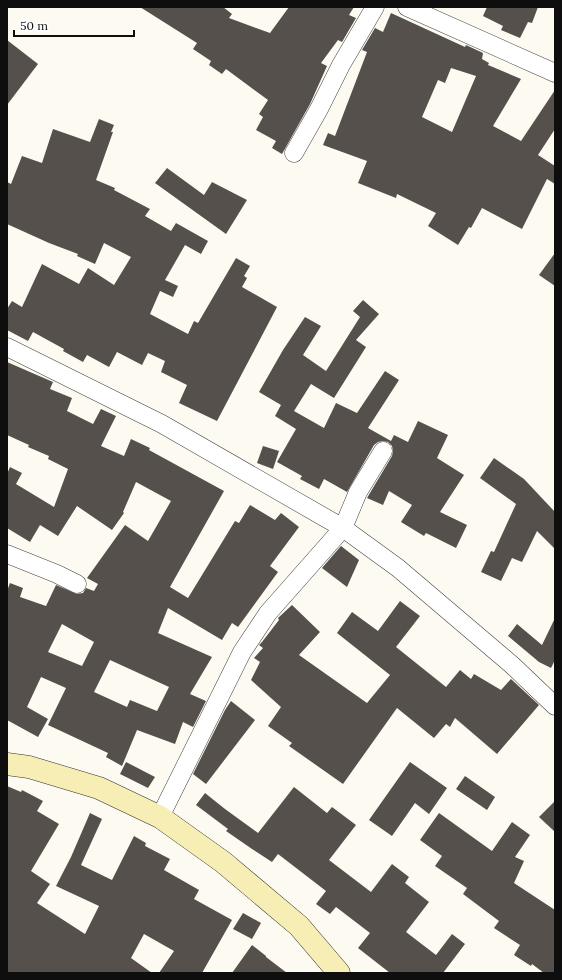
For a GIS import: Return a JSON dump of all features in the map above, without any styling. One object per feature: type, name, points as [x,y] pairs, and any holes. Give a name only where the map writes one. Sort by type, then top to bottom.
[{"type":"main road","points":[[7,764],[29,767],[98,788],[160,818],[223,862],[299,926],[339,973]]},
{"type":"street","points":[[294,153],[320,109],[341,65],[375,7]]},
{"type":"street","points":[[407,7],[555,73]]},
{"type":"street","points":[[7,347],[162,424],[343,528],[398,568],[512,665],[555,706]]},
{"type":"street","points":[[160,818],[242,652],[268,613],[343,528],[358,492],[383,451]]},
{"type":"street","points":[[7,554],[57,574],[77,584]]},
{"type":"building","points":[[140,7],[223,7],[232,14],[229,18],[270,33],[289,7],[354,7],[349,15],[356,18],[342,42],[338,40],[321,63],[327,66],[310,104],[282,154],[272,148],[276,141],[256,130],[263,117],[259,114],[268,100],[226,69],[222,74],[209,65],[211,61],[193,49],[197,43]]},
{"type":"building","points":[[487,7],[538,7],[532,23],[528,22],[520,38],[501,30],[503,26],[483,16]]},
{"type":"building","points":[[391,13],[465,47],[466,45],[483,53],[482,59],[489,63],[488,65],[521,79],[493,126],[521,141],[555,90],[555,129],[538,155],[555,166],[555,184],[547,179],[522,229],[482,208],[471,228],[469,227],[458,245],[428,226],[436,213],[397,194],[396,198],[358,183],[367,161],[323,145],[328,133],[335,136],[367,52],[362,50],[375,28],[383,32]],"holes":[[[451,68],[476,76],[452,132],[422,117],[438,80],[445,83]]]},
{"type":"building","points":[[7,40],[38,64],[7,105]]},
{"type":"building","points":[[99,119],[114,125],[111,132],[113,132],[96,180],[115,188],[114,190],[150,209],[145,216],[171,231],[176,223],[208,241],[201,254],[185,245],[165,280],[178,286],[173,297],[160,291],[150,314],[188,334],[194,321],[198,323],[236,258],[250,266],[244,276],[247,278],[242,287],[277,307],[217,421],[179,403],[187,385],[161,372],[165,361],[148,353],[142,365],[117,352],[109,367],[87,355],[83,362],[63,351],[64,349],[33,332],[28,341],[7,330],[7,309],[12,301],[22,307],[42,264],[79,284],[88,268],[114,285],[131,257],[104,243],[95,264],[77,256],[78,254],[7,224],[7,182],[11,184],[22,156],[42,163],[53,129],[90,142]]},
{"type":"building","points":[[167,168],[204,195],[212,182],[247,200],[226,234],[155,183]]},
{"type":"building","points":[[555,253],[555,286],[539,275]]},
{"type":"building","points":[[363,300],[379,314],[356,340],[366,347],[334,398],[311,384],[294,411],[324,428],[336,403],[357,413],[385,371],[399,380],[368,428],[391,441],[394,435],[408,442],[418,421],[448,435],[437,458],[464,475],[440,512],[467,525],[456,548],[426,533],[424,536],[401,522],[412,505],[389,491],[383,505],[367,498],[392,456],[392,446],[388,442],[378,442],[374,445],[347,492],[324,479],[319,489],[300,479],[302,476],[277,462],[296,429],[275,416],[281,405],[259,392],[283,350],[305,317],[321,326],[303,355],[326,371],[360,317],[353,311]]},
{"type":"building","points":[[7,362],[53,382],[50,389],[72,398],[67,411],[93,424],[101,409],[116,416],[101,446],[124,456],[131,439],[150,448],[149,450],[224,491],[170,587],[188,598],[235,521],[239,523],[250,505],[275,520],[281,513],[299,527],[270,566],[278,572],[238,627],[232,623],[222,640],[168,608],[158,633],[212,657],[190,694],[206,701],[193,727],[183,722],[175,744],[137,730],[122,766],[106,757],[108,753],[48,725],[66,688],[41,677],[27,707],[48,719],[38,737],[7,720],[7,591],[10,583],[23,588],[20,597],[46,606],[56,585],[77,594],[83,593],[86,588],[94,591],[98,584],[87,578],[125,525],[148,541],[171,501],[136,482],[123,512],[124,513],[112,530],[77,506],[58,536],[40,525],[30,542],[7,528],[7,474],[10,467],[22,473],[16,484],[54,507],[68,469],[48,459],[49,456],[28,447],[29,445],[7,435]],"holes":[[[62,624],[94,642],[82,666],[48,652]],[[110,660],[169,687],[157,711],[130,700],[127,707],[94,692]]]},
{"type":"building","points":[[263,446],[279,451],[273,469],[257,463]]},
{"type":"building","points":[[494,458],[524,479],[555,512],[555,549],[537,531],[522,562],[512,558],[501,581],[481,572],[491,551],[494,552],[516,504],[480,478]]},
{"type":"building","points":[[341,546],[359,560],[347,587],[322,568]]},
{"type":"building","points":[[400,601],[420,616],[396,647],[446,687],[460,670],[471,679],[474,674],[501,690],[511,679],[539,705],[497,754],[455,718],[450,727],[446,724],[434,738],[397,708],[343,784],[289,746],[292,743],[268,726],[281,707],[251,680],[260,662],[254,658],[263,648],[259,645],[279,620],[278,618],[292,605],[320,632],[299,655],[367,703],[390,675],[337,633],[352,612],[378,631]]},
{"type":"building","points":[[555,618],[555,660],[551,668],[539,662],[508,636],[517,624],[542,645]]},
{"type":"building","points":[[231,701],[255,720],[206,784],[193,774]]},
{"type":"building","points":[[126,762],[155,777],[148,788],[120,774]]},
{"type":"building","points":[[410,762],[447,788],[429,814],[415,803],[392,836],[369,820]]},
{"type":"building","points":[[465,776],[495,797],[487,810],[456,789]]},
{"type":"building","points":[[7,786],[21,792],[22,790],[43,801],[37,811],[59,824],[31,871],[50,884],[37,903],[85,934],[99,906],[56,886],[71,857],[90,813],[102,819],[81,865],[112,880],[134,836],[146,843],[145,846],[170,859],[164,870],[199,890],[194,899],[232,920],[202,973],[159,973],[174,951],[144,934],[131,958],[152,973],[7,973]]},
{"type":"building","points":[[294,787],[327,813],[332,807],[356,825],[329,860],[371,892],[392,864],[409,877],[405,883],[429,902],[406,932],[436,955],[452,934],[465,944],[443,973],[390,973],[358,948],[370,933],[336,907],[330,914],[316,904],[326,891],[278,854],[272,862],[252,849],[226,831],[228,829],[196,805],[205,793],[258,833]]},
{"type":"building","points":[[555,801],[555,832],[539,817]]},
{"type":"building","points":[[439,813],[492,851],[512,822],[530,835],[515,857],[524,861],[514,883],[555,910],[555,973],[544,973],[532,964],[531,966],[514,955],[520,945],[494,928],[499,921],[463,894],[467,888],[435,866],[442,856],[420,840]]},
{"type":"building","points":[[243,913],[261,923],[252,939],[233,929]]},
{"type":"building","points":[[252,945],[266,957],[287,973],[232,973]]}]
